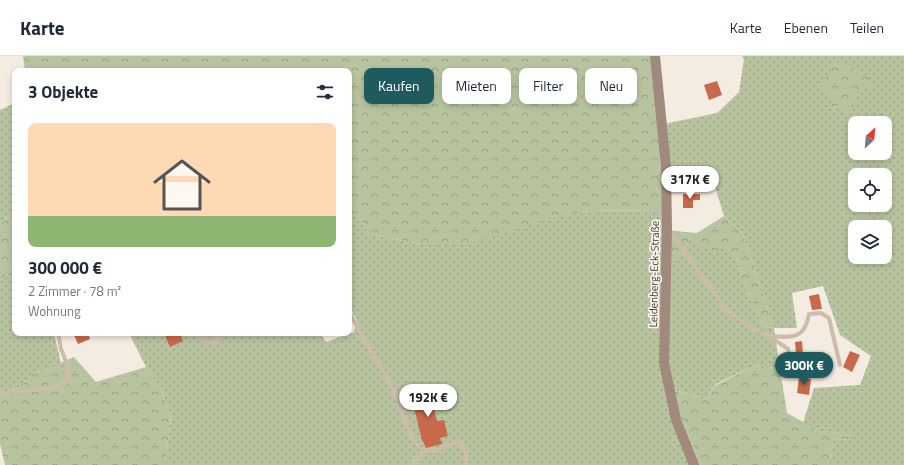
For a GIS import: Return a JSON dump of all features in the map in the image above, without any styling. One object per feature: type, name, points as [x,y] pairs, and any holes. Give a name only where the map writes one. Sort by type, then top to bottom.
[{"type":"street","name":"Leidenberg-Eck-Straße","points":[[655,56],[666,167],[667,228],[664,363],[676,420],[694,465]]},
{"type":"lane","points":[[667,228],[725,308],[751,328],[769,336],[788,349],[794,372]]},
{"type":"lane","points":[[769,336],[788,338],[802,333],[808,324],[810,314],[822,313],[829,318],[840,365]]},
{"type":"lane","points":[[352,317],[391,386],[413,440],[423,450],[436,451],[453,443],[461,444],[466,455],[464,465]]},
{"type":"lane","points":[[0,393],[54,388],[67,381],[67,364],[61,349],[59,336]]},
{"type":"lane","points":[[200,336],[203,339],[215,343],[220,336]]},
{"type":"lane","points":[[412,465],[423,450]]},
{"type":"green space","points":[[23,56],[651,56],[659,125],[663,210],[590,211],[537,222],[469,244],[421,244],[369,234],[357,213],[352,214],[352,68],[25,68]]},
{"type":"green space","points":[[742,56],[904,56],[904,465],[829,465],[833,440],[852,439],[852,434],[819,431],[803,423],[814,388],[860,385],[871,356],[840,335],[823,286],[792,293],[797,328],[774,328],[743,234],[724,216],[715,187],[664,189],[659,125],[717,113],[739,92],[744,59]],"holes":[[[873,81],[830,108],[833,98]],[[848,168],[892,168],[892,212],[867,212],[870,220],[892,220],[892,264],[848,264],[848,220],[860,220],[857,212],[848,212],[848,198],[846,195],[848,194]]]},
{"type":"green space","points":[[835,61],[849,65],[873,81],[870,89],[858,90],[850,115],[840,105],[829,108],[833,98],[821,86]]},
{"type":"green space","points":[[12,104],[12,214],[0,224],[0,110]]},
{"type":"green space","points":[[848,194],[848,204],[846,195]]},
{"type":"green space","points":[[663,210],[682,256],[689,239],[701,244],[726,247],[736,257],[745,286],[763,327],[774,328],[780,369],[756,365],[716,384],[705,399],[675,390],[687,432],[701,465],[165,465],[171,418],[161,389],[146,367],[130,336],[322,336],[326,342],[343,336],[352,336],[357,320],[352,311],[352,214],[357,213],[369,234],[421,244],[590,211]]},
{"type":"green space","points":[[857,212],[867,212],[870,220],[860,220]]},
{"type":"green space","points":[[12,214],[12,269],[0,281],[0,224]]},
{"type":"green space","points":[[724,216],[743,234],[774,328],[763,327],[745,286],[736,257],[726,247],[713,253],[689,239],[682,256],[669,264],[665,230],[697,233]]},
{"type":"green space","points":[[12,269],[12,336],[55,336],[61,363],[32,375],[18,388],[0,393],[0,281]]},
{"type":"green space","points":[[74,357],[96,382],[146,367],[161,389],[171,418],[165,465],[5,465],[0,444],[0,393],[18,388],[32,375]]},
{"type":"green space","points":[[756,365],[780,369],[787,413],[819,431],[852,433],[852,439],[833,440],[829,465],[701,465],[687,432],[674,390],[705,399],[716,385]]},
{"type":"building","points":[[717,81],[722,95],[709,100],[704,85]]},
{"type":"building","points":[[683,194],[700,194],[700,200],[693,200],[693,208],[683,208]]},
{"type":"building","points":[[819,294],[822,309],[812,310],[809,296]]},
{"type":"building","points":[[74,336],[89,336],[90,339],[78,344]]},
{"type":"building","points":[[165,336],[181,336],[183,341],[170,347]]},
{"type":"building","points":[[802,341],[803,354],[806,354],[806,366],[796,366],[794,360],[794,354],[796,354],[795,342]]},
{"type":"building","points":[[850,351],[860,355],[852,372],[843,367]]},
{"type":"building","points":[[799,377],[811,379],[809,395],[797,393]]},
{"type":"building","points":[[429,385],[437,421],[444,420],[448,436],[440,438],[442,444],[426,448],[422,441],[410,390]]}]
